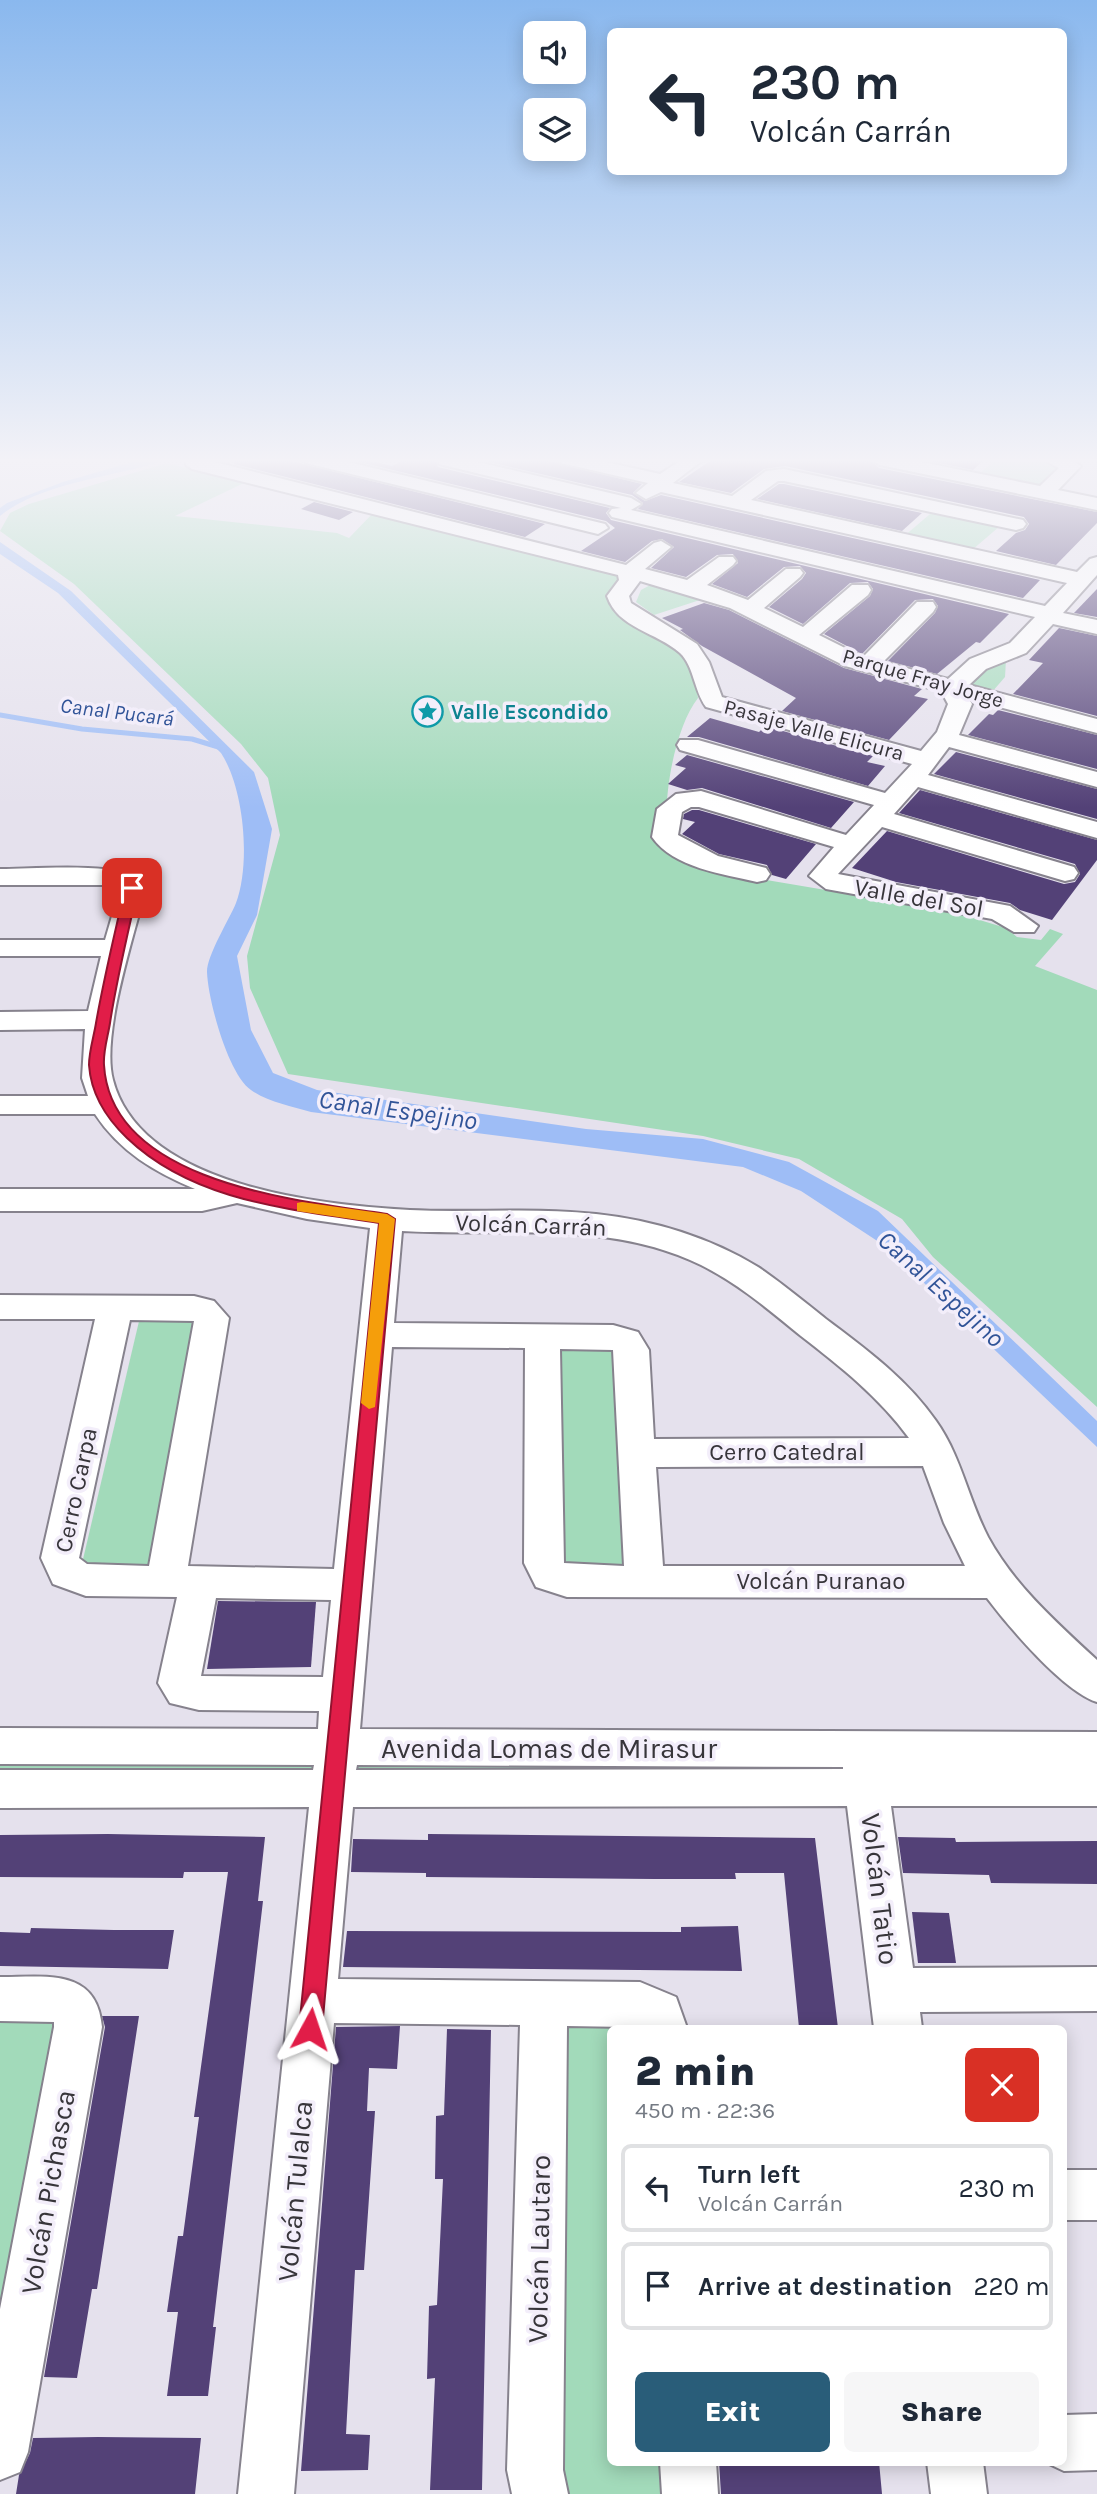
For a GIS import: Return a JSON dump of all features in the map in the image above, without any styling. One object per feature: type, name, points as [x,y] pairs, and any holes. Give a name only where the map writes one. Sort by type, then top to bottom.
[{"type":"street","name":"Pasaje Valle Elicura","points":[[629,575],[630,580],[618,596],[621,605],[689,649],[713,702],[919,769]]},
{"type":"street","name":"Parque Fray Jorge","points":[[639,575],[691,587],[750,609],[867,665],[951,689],[1006,684],[1097,726]]},
{"type":"street","points":[[691,587],[707,575]]},
{"type":"street","points":[[750,609],[790,575]]},
{"type":"street","points":[[892,575],[1097,627]]},
{"type":"street","points":[[1062,575],[1082,580]]},
{"type":"street","points":[[946,736],[966,725],[1006,684],[1018,648],[1086,575]]},
{"type":"street","points":[[804,637],[860,590]]},
{"type":"street","points":[[867,665],[925,607]]},
{"type":"street","points":[[757,874],[709,862],[675,845],[665,837],[670,809],[685,799],[701,799],[850,844],[946,736],[960,704],[951,689],[978,664],[1018,648]]},
{"type":"street","points":[[946,736],[1097,780]]},
{"type":"street","points":[[689,745],[1065,873]]},
{"type":"street","points":[[919,769],[1097,830]]},
{"type":"street","name":"Valle del Sol","points":[[850,844],[827,868],[822,876],[826,881],[1000,912],[1024,926]]},
{"type":"street","name":"Volcán Carrán","points":[[0,877],[113,877],[126,881],[132,892],[117,948],[96,1063],[100,1091],[107,1105],[124,1130],[155,1157],[190,1176],[235,1192],[308,1208],[387,1219],[598,1225],[656,1236],[700,1251],[749,1278],[875,1375],[912,1414],[937,1452],[970,1539],[997,1582],[1047,1638],[1097,1685]]},
{"type":"street","points":[[0,948],[117,948]]},
{"type":"street","points":[[0,1021],[103,1020]]},
{"type":"street","points":[[0,1105],[107,1105]]},
{"type":"street","points":[[0,1200],[212,1200],[235,1192]]},
{"type":"street","name":"Volcán Tulalca","points":[[266,2494],[387,1219]]},
{"type":"street","points":[[0,1307],[194,1308],[208,1313],[214,1324],[183,1581],[179,1683],[185,1691],[199,1693],[342,1694]]},
{"type":"street","name":"Cerro Carpa","points":[[116,1308],[60,1558],[61,1566],[75,1578],[86,1580],[352,1585]]},
{"type":"street","points":[[376,1335],[613,1338],[630,1345],[644,1581]]},
{"type":"street","name":"Volcán Puranao","points":[[542,1337],[545,1570],[550,1576],[567,1581],[997,1582]]},
{"type":"street","name":"Cerro Catedral","points":[[637,1453],[937,1452]]},
{"type":"street","name":"Avenida Lomas de Mirasur","points":[[0,1746],[335,1768]]},
{"type":"street","name":"Avenida Lomas de Mirasur","points":[[0,1789],[335,1768],[864,1768],[1097,1750]]},
{"type":"street","name":"Avenida Lomas de Mirasur","points":[[864,1768],[1097,1787]]},
{"type":"street","name":"Volcán Tatio","points":[[864,1768],[896,2009]]},
{"type":"street","points":[[896,2009],[1097,1989]]},
{"type":"street","name":"Volcán Pichasca","points":[[0,1999],[63,2000],[77,2011],[78,2028],[0,2452]]},
{"type":"street","points":[[313,2001],[640,2004],[659,2013],[662,2025]]},
{"type":"street","name":"Volcán Lautaro","points":[[540,2494],[535,2470],[544,2004]]},
{"type":"street","points":[[1067,2195],[1097,2195]]},
{"type":"street","points":[[1067,2442],[1097,2442]]},
{"type":"street","points":[[688,2466],[690,2494]]},
{"type":"street","points":[[956,2466],[959,2494]]},
{"type":"green space","points":[[62,575],[621,576],[622,581],[611,588],[609,605],[686,654],[694,672],[698,698],[683,727],[672,764],[667,802],[668,835],[748,877],[950,911],[1006,928],[1017,937],[1041,940],[1050,929],[1063,934],[1035,966],[1097,990],[1097,1407],[933,1257],[902,1219],[799,1159],[703,1136],[288,1074],[250,988],[247,956],[280,835],[268,778],[241,744]]},
{"type":"green space","points":[[654,583],[703,599],[654,615],[636,602],[641,590]]},
{"type":"green space","points":[[1006,660],[1005,677],[992,692],[973,692],[966,681],[977,671]]},
{"type":"green space","points":[[140,1317],[199,1319],[151,1574],[80,1572]]},
{"type":"green space","points":[[614,1345],[623,1566],[561,1566],[555,1346]]},
{"type":"green space","points":[[0,1760],[1097,1764],[1097,1774],[0,1776]]},
{"type":"green space","points":[[0,2011],[58,2012],[0,2321]]},
{"type":"green space","points":[[556,2016],[648,2016],[648,2025],[607,2025],[607,2466],[669,2466],[670,2494],[559,2494]]},
{"type":"water","name":"Canal Espejino","points":[[32,575],[48,575],[71,591],[254,772],[272,829],[257,915],[237,956],[251,1030],[273,1073],[317,1090],[586,1129],[703,1139],[789,1162],[878,1211],[1097,1421],[1097,1447],[885,1246],[801,1191],[743,1167],[311,1112],[272,1101],[251,1090],[227,1053],[215,1017],[207,972],[214,947],[241,887],[243,826],[229,768],[221,753],[58,593]]},
{"type":"building","points":[[723,575],[774,575],[747,597],[712,584]]},
{"type":"building","points":[[804,575],[846,575],[1009,614],[980,643],[976,642],[937,674],[888,661],[935,613],[938,606],[933,599],[915,600],[862,654],[824,634],[870,596],[873,589],[868,582],[850,583],[803,624],[769,607]]},
{"type":"building","points":[[925,575],[1019,575],[1040,580],[1023,598]]},
{"type":"building","points":[[1097,589],[1097,617],[1074,613]]},
{"type":"building","points":[[704,603],[729,610],[844,668],[922,689],[914,696],[928,699],[889,740],[782,711],[796,698],[702,646],[680,630],[683,629],[662,618]]},
{"type":"building","points":[[1059,628],[1097,636],[1097,716],[1013,694],[1043,663],[1029,660]]},
{"type":"building","points":[[998,710],[1097,735],[1097,769],[968,735],[989,714],[993,715]]},
{"type":"building","points":[[710,718],[759,732],[765,726],[873,756],[867,762],[885,766],[868,786],[699,737],[687,737]]},
{"type":"building","points":[[956,752],[1097,789],[1097,819],[934,774]]},
{"type":"building","points":[[687,755],[854,802],[831,828],[702,788],[687,790],[668,784],[686,768],[675,765]]},
{"type":"building","points":[[920,790],[1097,840],[1097,860],[1052,920],[1020,910],[1010,903],[896,882],[852,868],[887,831],[1064,884],[1075,882],[1080,874],[1075,864],[899,813]]},
{"type":"building","points":[[692,810],[816,844],[786,879],[772,875],[767,865],[719,854],[682,834],[695,822],[683,819],[684,814]]},
{"type":"building","points":[[218,1601],[316,1602],[311,1667],[207,1669]]},
{"type":"building","points":[[428,1834],[815,1838],[838,2025],[799,2025],[784,1873],[735,1873],[736,1879],[654,1879],[426,1877],[426,1873],[351,1872],[353,1839],[428,1840]]},
{"type":"building","points":[[0,1835],[265,1837],[258,1901],[263,1901],[213,2327],[216,2327],[208,2396],[167,2396],[178,2312],[167,2312],[178,2236],[183,2236],[199,2117],[194,2117],[228,1872],[184,1872],[183,1878],[0,1877]]},
{"type":"building","points":[[898,1837],[955,1838],[956,1842],[1097,1841],[1097,1884],[991,1883],[989,1875],[903,1873]]},
{"type":"building","points":[[912,1912],[949,1913],[956,1963],[918,1963]]},
{"type":"building","points":[[738,1926],[742,1971],[343,1967],[347,1931],[681,1932],[681,1927]]},
{"type":"building","points":[[31,1928],[174,1930],[168,1969],[0,1966],[0,1932],[30,1933]]},
{"type":"building","points":[[102,2016],[139,2016],[97,2289],[92,2289],[77,2378],[44,2377],[105,2027]]},
{"type":"building","points":[[400,2026],[397,2069],[369,2068],[367,2111],[375,2111],[364,2270],[355,2270],[346,2434],[370,2435],[368,2470],[301,2471],[336,2027]]},
{"type":"building","points":[[447,2029],[491,2030],[482,2490],[430,2490],[435,2378],[427,2379],[429,2306],[437,2305],[443,2179],[435,2179],[436,2116],[444,2115]]},
{"type":"building","points":[[33,2438],[201,2438],[195,2494],[16,2494],[19,2475],[30,2453]]},
{"type":"building","points":[[719,2466],[879,2466],[882,2494],[721,2494]]},
{"type":"waterway","name":"Canal Pucará","points":[[0,715],[82,729],[192,739],[225,749]]},
{"type":"slow traffic","points":[[302,1207],[387,1219],[369,1403]]},
{"type":"place","name":"Valle Escondido","points":[[428,712]]},
{"type":"route","points":[[132,888],[109,985],[96,1063],[100,1091],[118,1122],[155,1157],[212,1185],[271,1201],[387,1219],[310,2029]]}]
